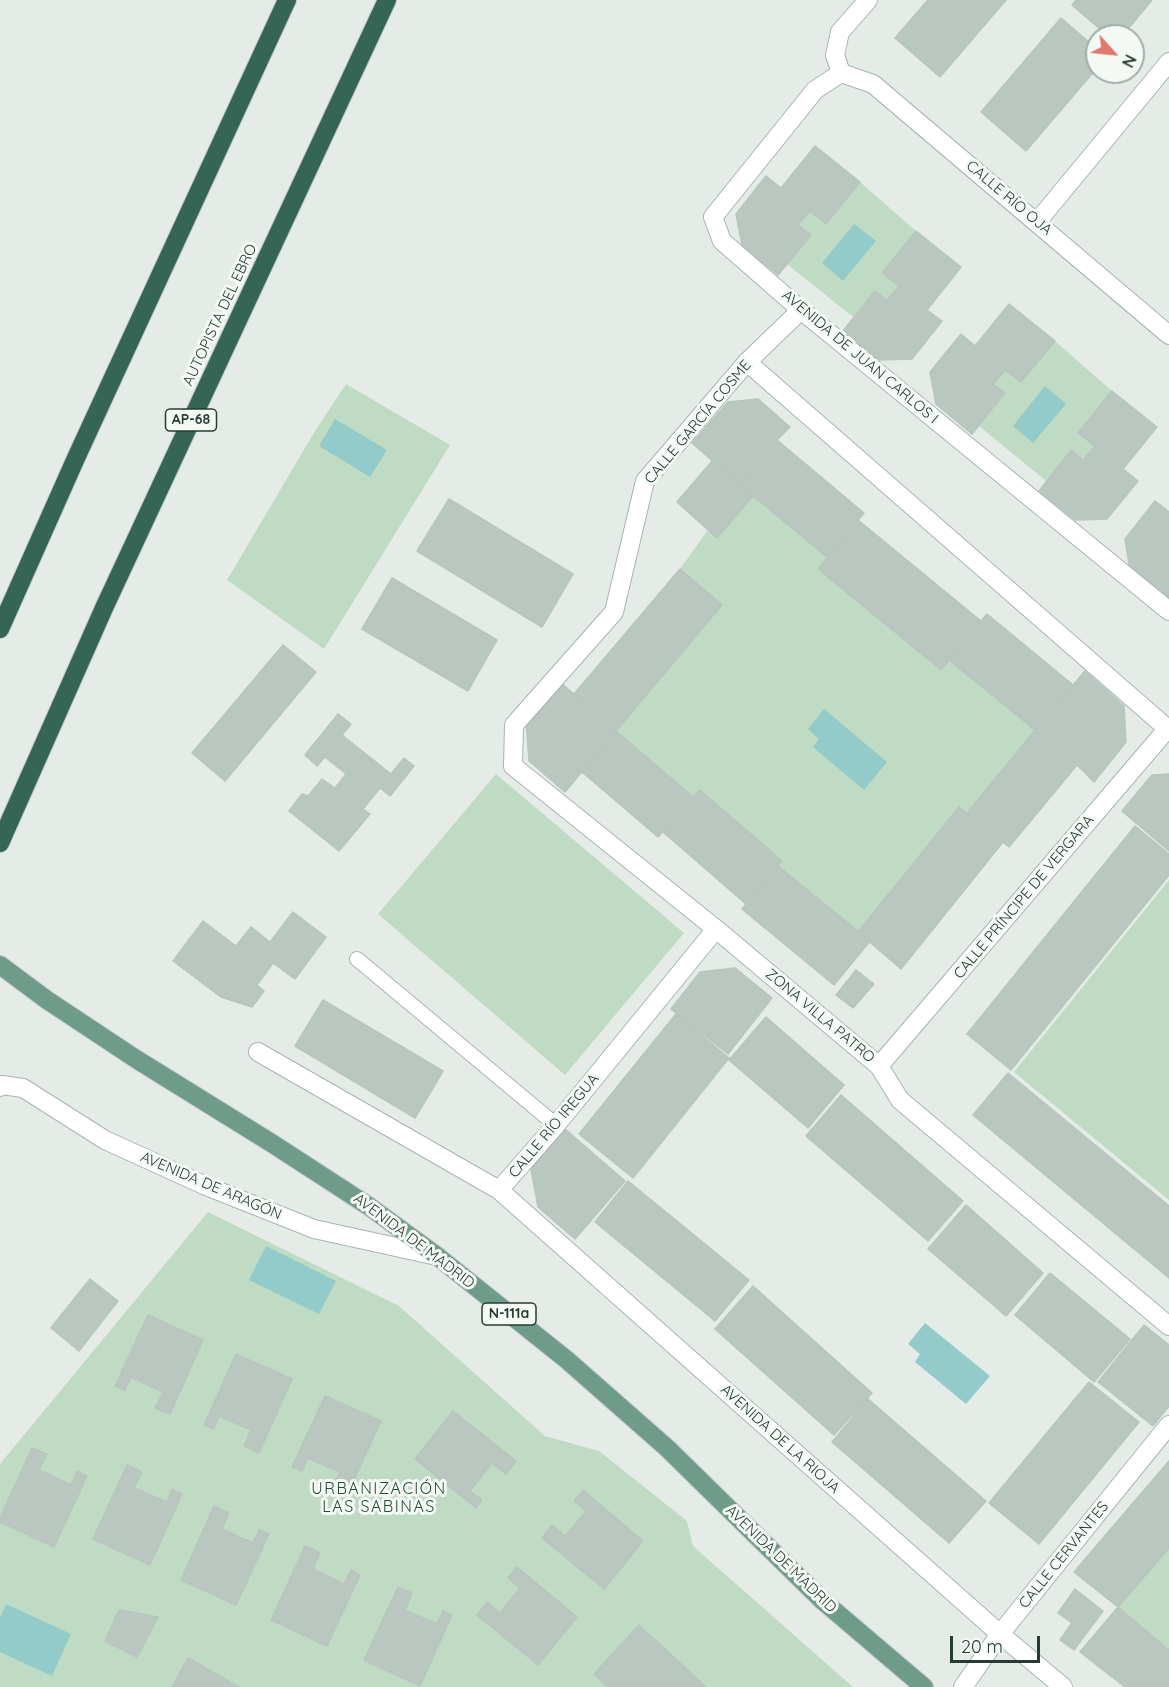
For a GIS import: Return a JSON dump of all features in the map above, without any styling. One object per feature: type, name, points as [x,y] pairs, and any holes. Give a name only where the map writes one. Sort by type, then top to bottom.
[{"type":"highway","points":[[0,629],[287,0]]},
{"type":"highway","name":"AUTOPISTA DEL EBRO","points":[[0,843],[104,608],[387,0]]},
{"type":"main road","name":"AVENIDA DE MADRID","points":[[0,965],[47,1000],[136,1059],[370,1207],[437,1256],[567,1360],[667,1448],[823,1601],[924,1687]]},
{"type":"street","points":[[841,73],[835,55],[840,32],[868,0]]},
{"type":"street","points":[[1037,222],[1169,62]]},
{"type":"street","name":"CALLE RÍO OJA","points":[[841,73],[873,84],[1169,334]]},
{"type":"street","name":"AVENIDA DE JUAN CARLOS I","points":[[841,73],[815,90],[713,218],[722,241],[801,310],[1169,611]]},
{"type":"street","name":"CALLE GARCÍA COSME","points":[[513,766],[514,725],[614,612],[645,481],[747,362],[801,310]]},
{"type":"street","points":[[747,362],[1168,729]]},
{"type":"street","name":"CALLE PRÍNCIPE DE VERGARA","points":[[879,1066],[1168,729]]},
{"type":"street","name":"ZONA VILLA PATRO","points":[[513,766],[716,929],[879,1066],[900,1100],[1169,1326]]},
{"type":"street","name":"CALLE RÍO IREGUA","points":[[258,1052],[499,1190],[556,1125],[716,929]]},
{"type":"street","name":"AVENIDA DE ARAGÓN","points":[[0,1087],[2,1085],[23,1088],[105,1140],[206,1186],[314,1229],[437,1256]]},
{"type":"street","name":"AVENIDA DE LA RIOJA","points":[[499,1190],[1000,1634],[1063,1687]]},
{"type":"street","name":"CALLE CERVANTES","points":[[963,1687],[1000,1634],[1169,1425]]},
{"type":"lane","points":[[357,959],[556,1125]]},
{"type":"green space","points":[[860,182],[916,231],[882,273],[899,286],[887,300],[875,291],[853,317],[787,264],[810,235],[798,225],[810,211],[827,224]]},
{"type":"green space","points":[[1055,341],[1112,391],[1079,433],[1095,446],[1083,460],[1071,451],[1046,481],[979,426],[1005,394],[993,384],[1005,370],[1021,382]]},
{"type":"green space","points":[[346,384],[450,445],[324,649],[227,580],[315,431]]},
{"type":"green space","points":[[753,496],[827,557],[818,569],[940,670],[949,660],[1035,730],[967,813],[959,807],[858,932],[778,866],[782,861],[700,791],[693,797],[616,731],[722,605],[680,569],[708,530],[717,537]]},
{"type":"green space","points":[[496,774],[684,933],[565,1075],[378,914]]},
{"type":"green space","points":[[1169,880],[1169,1200],[1014,1072]]},
{"type":"green space","points":[[208,1212],[399,1306],[545,1436],[599,1451],[687,1521],[693,1546],[853,1687],[0,1687],[0,1464]]},
{"type":"green space","points":[[1169,1548],[1169,1650],[1118,1607]]},
{"type":"water","points":[[854,224],[876,241],[843,281],[822,263]]},
{"type":"water","points":[[1045,386],[1066,404],[1033,443],[1013,426]]},
{"type":"water","points":[[335,419],[387,450],[370,477],[319,446]]},
{"type":"water","points":[[824,709],[887,762],[864,790],[813,747],[819,739],[808,729]]},
{"type":"water","points":[[266,1246],[336,1281],[319,1314],[249,1280]]},
{"type":"water","points":[[925,1323],[990,1376],[966,1404],[915,1362],[920,1354],[908,1344]]},
{"type":"water","points":[[6,1604],[71,1634],[52,1676],[0,1652],[0,1618]]},
{"type":"building","points":[[928,0],[1006,0],[940,77],[895,38]]},
{"type":"building","points":[[1076,0],[1152,0],[1132,24],[1094,24],[1072,5]]},
{"type":"building","points":[[1061,18],[1085,39],[1085,82],[1026,151],[981,112]]},
{"type":"building","points":[[815,146],[860,182],[826,224],[810,211],[798,225],[811,235],[778,275],[742,245],[736,214],[766,176],[781,188]]},
{"type":"building","points":[[916,231],[961,267],[927,310],[942,321],[912,359],[879,360],[843,331],[875,291],[887,300],[899,286],[882,273]]},
{"type":"building","points":[[1009,304],[1055,341],[1021,382],[1005,370],[993,384],[1005,393],[972,434],[936,404],[930,372],[961,334],[975,346]]},
{"type":"building","points":[[1112,391],[1157,427],[1123,469],[1138,481],[1107,519],[1075,520],[1039,491],[1071,450],[1083,460],[1095,446],[1078,433]]},
{"type":"building","points":[[758,399],[790,427],[740,485],[692,443],[728,402]]},
{"type":"building","points":[[777,440],[864,513],[827,557],[740,485]]},
{"type":"building","points":[[713,460],[753,496],[717,538],[677,502]]},
{"type":"building","points":[[449,499],[573,574],[542,627],[417,551]]},
{"type":"building","points":[[1155,501],[1169,512],[1169,598],[1167,600],[1130,571],[1125,539]]},
{"type":"building","points":[[858,520],[981,621],[941,670],[818,569]]},
{"type":"building","points":[[680,569],[722,605],[616,731],[574,694]]},
{"type":"building","points":[[392,578],[497,640],[468,691],[362,629]]},
{"type":"building","points":[[987,614],[1073,685],[1035,730],[949,660]]},
{"type":"building","points":[[283,645],[316,672],[225,781],[192,753]]},
{"type":"building","points":[[1085,671],[1124,706],[1126,742],[1094,782],[1035,730]]},
{"type":"building","points":[[560,682],[616,731],[565,792],[529,761],[526,721]]},
{"type":"building","points":[[338,714],[351,724],[342,735],[391,774],[404,758],[414,766],[390,796],[380,788],[363,809],[370,814],[339,851],[289,811],[302,794],[308,796],[322,779],[335,788],[346,774],[325,757],[317,766],[305,755]]},
{"type":"building","points":[[1035,730],[1077,765],[1009,847],[967,813]]},
{"type":"building","points":[[616,731],[693,797],[658,837],[582,772]]},
{"type":"building","points":[[1169,774],[1169,851],[1122,811],[1152,775]]},
{"type":"building","points":[[700,790],[782,861],[746,904],[663,832]]},
{"type":"building","points":[[959,807],[1003,842],[901,969],[858,932]]},
{"type":"building","points":[[1135,826],[1169,854],[1169,875],[1011,1070],[967,1034]]},
{"type":"building","points":[[778,866],[870,941],[834,985],[742,909]]},
{"type":"building","points":[[293,912],[326,937],[295,979],[273,963],[257,985],[264,991],[252,1007],[221,997],[173,961],[203,921],[236,946],[251,927],[270,942]]},
{"type":"building","points":[[735,968],[772,998],[728,1054],[671,1009],[700,972]]},
{"type":"building","points":[[856,970],[874,984],[853,1008],[836,995]]},
{"type":"building","points":[[323,1000],[443,1071],[415,1118],[295,1046]]},
{"type":"building","points":[[676,1014],[729,1058],[633,1178],[579,1134]]},
{"type":"building","points":[[766,1017],[844,1085],[808,1128],[729,1060]]},
{"type":"building","points":[[1008,1073],[1169,1206],[1169,1278],[973,1115]]},
{"type":"building","points":[[841,1095],[963,1201],[928,1241],[806,1136]]},
{"type":"building","points":[[565,1129],[625,1181],[575,1239],[538,1207],[531,1169]]},
{"type":"building","points":[[628,1181],[749,1280],[715,1321],[595,1222]]},
{"type":"building","points":[[966,1205],[1043,1273],[1006,1316],[928,1249]]},
{"type":"building","points":[[1050,1273],[1130,1339],[1094,1382],[1015,1315]]},
{"type":"building","points":[[90,1279],[118,1301],[79,1351],[51,1328]]},
{"type":"building","points":[[753,1286],[872,1393],[834,1435],[715,1329]]},
{"type":"building","points":[[148,1315],[203,1340],[170,1414],[155,1408],[163,1392],[131,1377],[125,1390],[115,1386]]},
{"type":"building","points":[[1144,1325],[1169,1345],[1169,1406],[1153,1426],[1098,1382]]},
{"type":"building","points":[[236,1354],[292,1379],[259,1453],[244,1446],[251,1430],[219,1416],[214,1429],[204,1425]]},
{"type":"building","points":[[1089,1382],[1139,1422],[1039,1544],[989,1503]]},
{"type":"building","points":[[325,1396],[381,1421],[347,1495],[332,1489],[340,1472],[308,1458],[302,1471],[292,1467]]},
{"type":"building","points":[[868,1399],[986,1501],[949,1543],[832,1442]]},
{"type":"building","points":[[453,1411],[516,1461],[506,1474],[492,1463],[470,1491],[482,1500],[476,1508],[415,1459]]},
{"type":"building","points":[[32,1448],[47,1454],[39,1470],[71,1485],[77,1471],[87,1476],[54,1547],[0,1522]]},
{"type":"building","points":[[1169,1461],[1169,1548],[1118,1607],[1074,1572]]},
{"type":"building","points":[[127,1465],[142,1472],[134,1488],[167,1502],[172,1489],[182,1494],[150,1565],[93,1539]]},
{"type":"building","points":[[583,1490],[643,1541],[604,1589],[542,1538],[552,1525],[565,1536],[586,1511],[574,1501]]},
{"type":"building","points":[[214,1506],[229,1513],[222,1529],[253,1543],[259,1530],[269,1534],[236,1605],[181,1580]]},
{"type":"building","points":[[305,1546],[320,1553],[313,1569],[344,1584],[351,1570],[360,1575],[327,1646],[271,1620]]},
{"type":"building","points":[[517,1567],[577,1617],[538,1665],[477,1615],[487,1602],[500,1613],[520,1588],[508,1578]]},
{"type":"building","points":[[398,1587],[412,1593],[405,1610],[437,1624],[443,1611],[452,1615],[420,1686],[364,1660]]},
{"type":"building","points":[[1075,1589],[1103,1611],[1074,1650],[1060,1640],[1072,1623],[1058,1613]]},
{"type":"building","points":[[1118,1607],[1169,1650],[1169,1687],[1125,1687],[1080,1652]]},
{"type":"building","points":[[119,1610],[158,1617],[137,1657],[105,1641]]},
{"type":"building","points":[[639,1625],[706,1687],[608,1687],[594,1674]]},
{"type":"building","points":[[188,1658],[239,1687],[172,1687]]},
{"type":"district","name":"URBANIZACIÓN LAS SABINAS","points":[[379,1498]]}]
